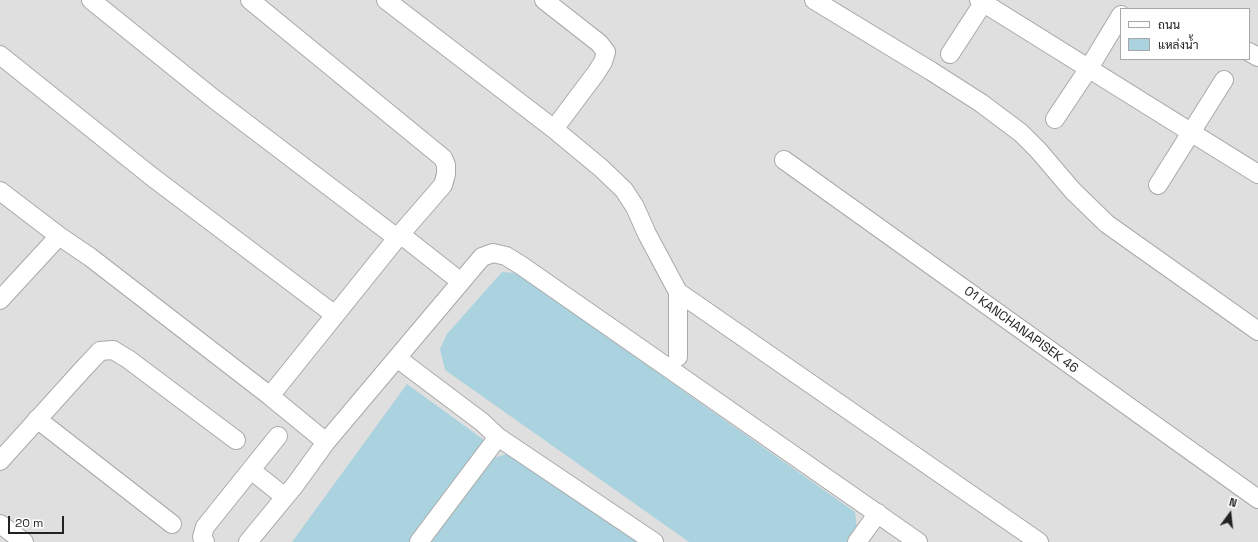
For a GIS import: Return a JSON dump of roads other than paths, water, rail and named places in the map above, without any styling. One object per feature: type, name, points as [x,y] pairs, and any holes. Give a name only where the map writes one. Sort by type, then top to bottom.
[{"type":"street","points":[[91,0],[214,99],[461,282]]},
{"type":"street","points":[[250,0],[443,158],[446,165],[446,174],[443,185],[334,315],[270,396]]},
{"type":"street","points":[[386,0],[554,129],[601,168],[624,190],[635,207],[647,234],[678,292],[1039,542]]},
{"type":"street","points":[[544,0],[599,43],[606,52],[603,62],[596,73],[554,129]]},
{"type":"street","points":[[814,0],[938,75],[1021,133],[1038,150],[1073,191],[1107,224],[1258,331]]},
{"type":"street","points":[[950,54],[982,1],[1258,174]]},
{"type":"street","points":[[1055,119],[1089,68],[1120,17]]},
{"type":"street","points":[[0,55],[151,176],[334,315]]},
{"type":"street","points":[[1158,185],[1224,80]]},
{"type":"street","name":"01 KANCHANAPISEK 46","points":[[784,160],[1258,499]]},
{"type":"street","points":[[0,191],[59,236],[90,257],[270,396],[326,442]]},
{"type":"street","points":[[0,300],[59,236]]},
{"type":"street","points":[[255,540],[326,442],[482,257],[493,253],[506,256],[522,266],[918,542]]},
{"type":"street","points":[[678,292],[678,357]]},
{"type":"street","points":[[0,461],[100,351],[113,350],[128,359],[236,440]]},
{"type":"street","points":[[397,358],[482,422],[498,437],[654,542]]},
{"type":"street","points":[[37,419],[172,524]]},
{"type":"street","points":[[205,542],[202,537],[205,527],[278,436]]},
{"type":"street","points":[[419,542],[498,437]]},
{"type":"street","points":[[251,470],[285,497]]},
{"type":"street","points":[[857,542],[878,513]]},
{"type":"street","points":[[0,524],[24,542]]},
{"type":"water","points":[[502,272],[516,273],[855,512],[857,529],[849,542],[689,542],[445,370],[440,349],[447,334]]},
{"type":"water","points":[[407,384],[484,440],[409,542],[292,542]]},
{"type":"water","points":[[510,453],[640,542],[431,542],[490,459]]}]
